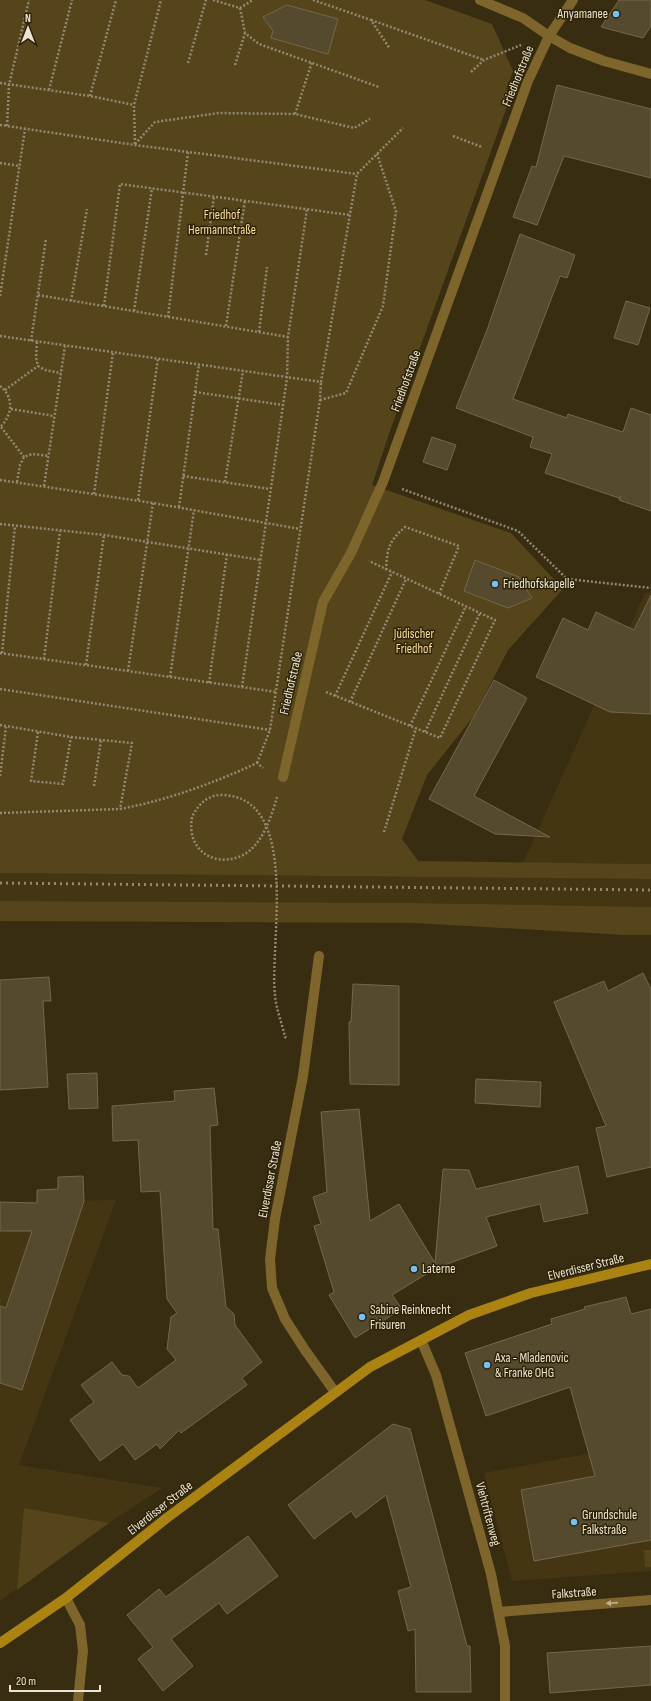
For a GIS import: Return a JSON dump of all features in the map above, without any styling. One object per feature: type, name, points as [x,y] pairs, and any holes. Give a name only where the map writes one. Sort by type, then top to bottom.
[{"type":"main road","name":"Elverdisser Straße","points":[[0,1643],[66,1598],[168,1517],[370,1367],[469,1314],[531,1293],[651,1264]]},
{"type":"street","points":[[480,0],[523,18],[570,48],[604,62],[651,74]]},
{"type":"street","name":"Friedhofstraße","points":[[283,777],[323,602],[351,553],[383,482],[528,81],[549,36],[573,0]]},
{"type":"street","name":"Elverdisser Straße","points":[[319,956],[305,1051],[303,1076],[275,1219],[270,1259],[272,1288],[285,1318],[305,1350],[335,1392]]},
{"type":"street","name":"Viehtriftenweg","points":[[421,1340],[436,1375],[491,1574],[505,1646],[505,1701]]},
{"type":"street","points":[[66,1598],[80,1625],[83,1651],[78,1701]]},
{"type":"street","name":"Falkstraße","points":[[499,1612],[651,1600]]},
{"type":"path","points":[[6,126],[9,84],[29,0]]},
{"type":"path","points":[[49,90],[72,0]]},
{"type":"path","points":[[90,96],[116,0]]},
{"type":"path","points":[[135,145],[134,105],[161,0]]},
{"type":"path","points":[[188,64],[206,0]]},
{"type":"path","points":[[213,0],[240,8],[253,0]]},
{"type":"path","points":[[313,0],[484,60]]},
{"type":"path","points":[[235,66],[245,33],[240,8]]},
{"type":"path","points":[[371,20],[390,49]]},
{"type":"path","points":[[245,33],[259,44],[379,87]]},
{"type":"path","points":[[471,72],[484,60],[505,50]]},
{"type":"path","points":[[295,114],[312,62]]},
{"type":"path","points":[[0,83],[90,96],[134,105]]},
{"type":"path","points":[[135,145],[154,122],[218,113],[295,114],[354,128],[370,119]]},
{"type":"path","points":[[0,124],[135,145],[357,174]]},
{"type":"path","points":[[0,813],[120,809],[138,806],[220,781],[257,762],[270,730],[277,692],[320,400],[321,382],[357,174],[403,128]]},
{"type":"path","points":[[0,296],[25,129]]},
{"type":"path","points":[[453,136],[502,155]]},
{"type":"path","points":[[168,317],[188,152]]},
{"type":"path","points":[[320,400],[346,393],[383,306],[396,212],[377,154]]},
{"type":"path","points":[[0,163],[20,166]]},
{"type":"path","points":[[104,306],[120,184],[350,215]]},
{"type":"path","points":[[134,311],[152,188]]},
{"type":"path","points":[[206,255],[214,196]]},
{"type":"path","points":[[226,326],[245,200]]},
{"type":"path","points":[[71,301],[87,209]]},
{"type":"path","points":[[242,687],[287,378],[288,337],[307,209]]},
{"type":"path","points":[[31,341],[46,239]]},
{"type":"path","points":[[259,332],[267,267]]},
{"type":"path","points":[[38,295],[288,337]]},
{"type":"path","points":[[0,336],[321,382]]},
{"type":"path","points":[[37,342],[36,356],[38,366]]},
{"type":"path","points":[[44,486],[65,346]]},
{"type":"path","points":[[94,494],[114,352]]},
{"type":"path","points":[[138,500],[158,358]]},
{"type":"path","points":[[179,507],[199,364]]},
{"type":"path","points":[[38,366],[46,370],[61,373]]},
{"type":"path","points":[[5,390],[38,366]]},
{"type":"path","points":[[225,482],[243,371]]},
{"type":"path","points":[[0,386],[5,390],[10,399],[11,409],[8,419],[0,427],[24,457]]},
{"type":"path","points":[[195,392],[283,405]]},
{"type":"path","points":[[11,409],[54,416]]},
{"type":"path","points":[[17,482],[20,465],[24,457],[32,454],[49,456]]},
{"type":"path","points":[[183,476],[270,489]]},
{"type":"path","points":[[0,480],[138,500],[300,529]]},
{"type":"path","points":[[383,482],[518,531],[567,579],[651,588]]},
{"type":"path","points":[[128,671],[153,503]]},
{"type":"path","points":[[170,677],[194,510]]},
{"type":"path","points":[[0,524],[104,535],[261,560]]},
{"type":"path","points":[[15,526],[1,653],[277,692]]},
{"type":"path","points":[[386,570],[387,553],[393,537],[405,527],[459,546],[439,594]]},
{"type":"path","points":[[44,659],[60,531]]},
{"type":"path","points":[[86,665],[104,535]]},
{"type":"path","points":[[326,692],[440,738],[495,620],[351,553]]},
{"type":"path","points":[[209,683],[227,554]]},
{"type":"path","points":[[335,696],[392,572]]},
{"type":"path","points":[[350,702],[406,579]]},
{"type":"path","points":[[410,726],[466,606]]},
{"type":"path","points":[[425,732],[480,613]]},
{"type":"path","points":[[0,689],[270,730]]},
{"type":"path","points":[[0,725],[70,737],[132,743],[120,809]]},
{"type":"path","points":[[0,776],[6,727]]},
{"type":"path","points":[[384,832],[416,728]]},
{"type":"path","points":[[38,732],[31,781],[63,784],[70,737]]},
{"type":"path","points":[[94,786],[101,740]]},
{"type":"path","points":[[257,762],[271,774],[283,777]]},
{"type":"path","points":[[275,805],[270,820],[266,826],[260,838],[253,847],[245,854],[231,859],[218,860],[206,856],[197,847],[191,833],[191,819],[197,807],[205,800],[218,795],[235,795],[250,804],[263,819],[266,826],[272,839],[276,873],[275,995],[285,1036],[305,1051]]},
{"type":"shaded area","points":[[645,593],[651,593],[651,864],[523,863]]},
{"type":"shaded area","points":[[0,873],[651,879],[651,907],[415,903],[0,901]]},
{"type":"shaded area","points":[[116,1200],[19,1465],[162,1488],[109,1523],[0,1601],[0,1202]]},
{"type":"shaded area","name":"Grundschule Falkstraße","points":[[651,1442],[651,1571],[512,1581],[484,1473]]},
{"type":"green space","name":"Friedhof Hermannstraße","points":[[0,0],[425,0],[492,24],[513,71],[506,90],[512,93],[391,428],[372,485],[511,533],[563,589],[508,650],[474,716],[427,775],[402,839],[418,861],[651,864],[651,879],[0,873]]},
{"type":"green space","points":[[0,901],[415,903],[651,907],[651,935],[625,935],[414,923],[0,921]]},
{"type":"green space","points":[[24,1508],[109,1523],[17,1590]]},
{"type":"green space","points":[[644,1550],[651,1550],[651,1567],[645,1567]]},
{"type":"building","points":[[619,0],[651,0],[651,26],[643,38],[601,27]]},
{"type":"building","points":[[287,5],[338,19],[328,54],[271,38],[273,31],[263,17]]},
{"type":"building","points":[[557,85],[651,109],[651,178],[564,156],[537,225],[513,217],[532,166],[536,167]]},
{"type":"building","points":[[520,234],[575,255],[567,278],[560,276],[513,399],[567,418],[568,414],[623,432],[631,408],[651,415],[651,511],[619,500],[621,496],[619,498],[545,473],[552,454],[530,447],[533,437],[456,408],[487,330]]},
{"type":"building","points":[[626,301],[650,308],[638,345],[614,338]]},
{"type":"building","points":[[432,437],[456,445],[447,470],[423,462]]},
{"type":"building","name":"Friedhofskapelle","points":[[475,560],[519,577],[532,598],[508,608],[464,591]]},
{"type":"building","points":[[651,595],[651,714],[610,712],[536,677],[563,618],[588,630],[596,612],[634,630]]},
{"type":"building","points":[[494,680],[527,698],[474,796],[550,837],[495,834],[429,799]]},
{"type":"building","points":[[643,973],[651,989],[651,1167],[607,1177],[596,1128],[606,1126],[554,1002],[604,981],[608,991]]},
{"type":"building","points":[[49,977],[51,1001],[43,1001],[48,1087],[0,1090],[0,980]]},
{"type":"building","points":[[353,984],[399,986],[399,1085],[350,1084],[349,1022],[351,1022]]},
{"type":"building","points":[[97,1073],[98,1108],[69,1109],[67,1074]]},
{"type":"building","points":[[476,1079],[541,1082],[540,1107],[475,1103]]},
{"type":"building","points":[[214,1088],[218,1125],[210,1126],[213,1229],[218,1229],[226,1307],[234,1314],[235,1325],[262,1362],[242,1378],[247,1385],[181,1433],[179,1430],[160,1449],[157,1444],[135,1460],[123,1444],[100,1461],[70,1420],[94,1402],[81,1385],[112,1362],[122,1375],[129,1376],[138,1388],[176,1360],[167,1349],[171,1317],[177,1313],[167,1299],[160,1191],[141,1192],[138,1140],[113,1141],[112,1106],[175,1101],[174,1091]]},
{"type":"building","points":[[359,1109],[370,1221],[399,1204],[435,1263],[443,1169],[469,1170],[476,1189],[578,1166],[588,1213],[544,1222],[540,1204],[486,1217],[497,1246],[436,1268],[392,1295],[402,1309],[355,1338],[329,1295],[334,1292],[314,1226],[321,1224],[313,1197],[327,1192],[321,1112]]},
{"type":"building","points":[[83,1176],[84,1201],[22,1390],[0,1383],[0,1306],[6,1308],[32,1231],[0,1231],[0,1202],[37,1203],[37,1190],[58,1189],[58,1177]]},
{"type":"building","points":[[626,1297],[631,1314],[651,1309],[651,1540],[534,1561],[521,1490],[595,1476],[570,1387],[486,1416],[465,1353],[552,1324],[551,1319],[585,1309],[584,1307]]},
{"type":"building","points":[[393,1424],[410,1429],[467,1646],[470,1646],[471,1692],[416,1692],[415,1629],[408,1631],[398,1591],[411,1587],[386,1495],[356,1518],[351,1511],[314,1539],[288,1505]]},
{"type":"building","points":[[248,1536],[278,1576],[227,1614],[219,1603],[171,1639],[193,1666],[163,1691],[138,1659],[153,1647],[127,1615],[159,1589],[166,1597]]},
{"type":"building","points":[[651,1646],[651,1685],[550,1693],[547,1653]]},
{"type":"railway","points":[[0,883],[651,890]]},
{"type":"place","name":"Anyamanee","points":[[616,14]]},
{"type":"place","name":"Friedhofskapelle","points":[[495,584]]},
{"type":"place","name":"Laterne","points":[[414,1269]]},
{"type":"place","name":"Sabine Reinknecht Frisuren","points":[[362,1317]]},
{"type":"place","name":"Axa - Mladenovic & Franke OHG","points":[[487,1365]]},
{"type":"place","name":"Grundschule Falkstraße","points":[[574,1522]]},
{"type":"park label","name":"Jüdischer Friedhof","points":[[414,642]]}]
